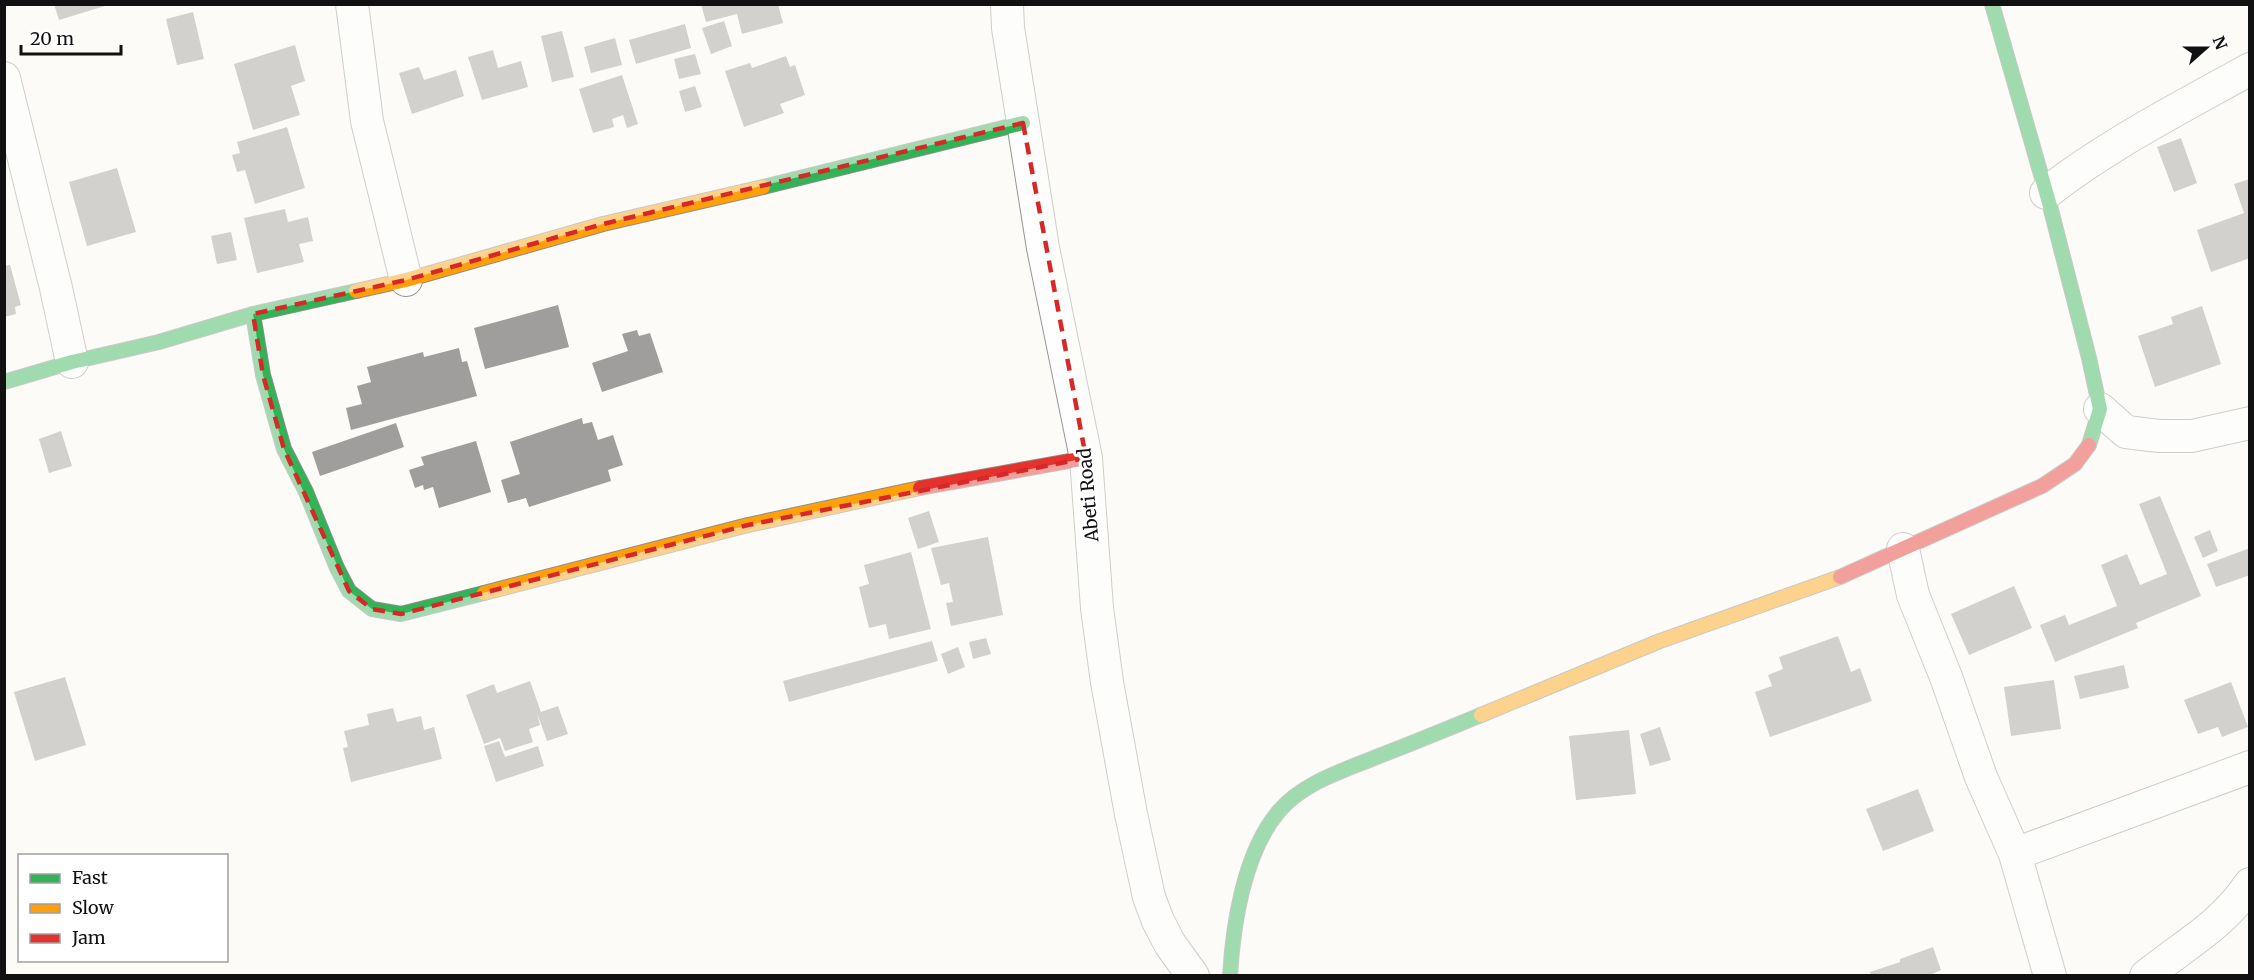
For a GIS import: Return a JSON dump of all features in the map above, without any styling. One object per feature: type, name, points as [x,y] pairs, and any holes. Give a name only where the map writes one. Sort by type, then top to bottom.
[{"type":"street","points":[[352,4],[367,121],[406,280]]},
{"type":"street","name":"Abeti Road","points":[[1006,4],[1043,248],[1086,458],[1097,608],[1107,682],[1131,814],[1149,897],[1158,921],[1170,944],[1193,975]]},
{"type":"street","points":[[1230,975],[1231,957],[1245,888],[1262,834],[1279,811],[1319,781],[1660,641],[1844,575],[2042,486],[2073,468],[2091,445],[2100,410],[2065,260],[1992,4]]},
{"type":"street","points":[[2046,193],[2079,167],[2173,110],[2250,69]]},
{"type":"street","points":[[4,78],[72,362]]},
{"type":"street","points":[[4,382],[72,362],[159,342],[253,314],[406,280],[603,224],[895,156],[1023,123]]},
{"type":"street","points":[[253,314],[263,375],[284,448],[349,591],[372,609],[401,614],[748,525],[906,491],[1086,458]]},
{"type":"street","points":[[2100,410],[2126,432],[2159,436],[2192,436],[2250,423]]},
{"type":"street","points":[[1903,549],[1913,595],[1946,677],[1981,777],[2015,854],[2050,975]]},
{"type":"street","points":[[2015,854],[2250,767]]},
{"type":"street","points":[[2146,975],[2211,928],[2236,904],[2250,884]]},
{"type":"highlighted area","points":[[1023,123],[1086,458],[748,525],[401,614],[372,609],[349,591],[284,449],[263,375],[253,314],[406,280],[603,224]]},
{"type":"building","points":[[54,4],[108,4],[108,5],[59,20]]},
{"type":"building","points":[[701,4],[778,4],[783,23],[742,34],[737,14],[706,22]]},
{"type":"building","points":[[193,12],[204,59],[177,65],[166,19]]},
{"type":"building","points":[[724,21],[732,46],[711,54],[702,28]]},
{"type":"building","points":[[685,24],[691,48],[636,64],[629,40]]},
{"type":"building","points":[[562,31],[574,77],[552,82],[541,36]]},
{"type":"building","points":[[615,38],[622,65],[591,73],[584,47]]},
{"type":"building","points":[[295,45],[305,81],[291,86],[300,115],[253,130],[234,64]]},
{"type":"building","points":[[493,50],[498,68],[521,61],[528,87],[482,100],[468,57]]},
{"type":"building","points":[[695,54],[701,74],[679,79],[674,59]]},
{"type":"building","points":[[786,56],[790,67],[795,65],[805,95],[780,104],[784,113],[744,127],[725,71],[750,63],[752,68]]},
{"type":"building","points":[[419,67],[424,80],[456,70],[464,96],[412,114],[399,73]]},
{"type":"building","points":[[622,75],[638,124],[627,128],[623,115],[612,119],[614,127],[593,133],[579,89]]},
{"type":"building","points":[[695,86],[702,107],[685,112],[679,91]]},
{"type":"building","points":[[287,127],[305,188],[255,204],[245,170],[237,172],[232,155],[240,153],[237,142]]},
{"type":"building","points":[[2181,138],[2197,183],[2174,192],[2157,147]]},
{"type":"building","points":[[117,168],[136,232],[87,246],[69,182]]},
{"type":"building","points":[[2250,179],[2250,258],[2211,272],[2197,230],[2244,213],[2234,184]]},
{"type":"building","points":[[285,209],[288,222],[308,217],[313,241],[299,244],[304,262],[257,273],[244,218]]},
{"type":"building","points":[[231,232],[237,260],[217,264],[211,236]]},
{"type":"building","points":[[10,265],[21,305],[15,307],[16,314],[4,317],[4,266]]},
{"type":"building","points":[[558,305],[569,347],[485,369],[474,328]]},
{"type":"building","points":[[2202,306],[2221,364],[2155,387],[2138,336],[2173,324],[2171,317]]},
{"type":"building","points":[[637,330],[639,336],[650,333],[663,372],[602,392],[592,363],[628,351],[622,334]]},
{"type":"building","points":[[459,348],[462,362],[467,361],[477,396],[351,430],[346,408],[362,404],[357,386],[371,382],[367,367],[423,352],[424,357]]},
{"type":"building","points":[[582,418],[583,424],[592,422],[598,440],[613,435],[623,465],[608,470],[611,481],[529,507],[526,498],[508,503],[501,480],[520,474],[510,442]]},
{"type":"building","points":[[396,423],[404,447],[320,476],[312,452]]},
{"type":"building","points":[[61,431],[72,466],[49,473],[39,439]]},
{"type":"building","points":[[476,441],[491,492],[439,508],[433,487],[424,490],[423,485],[415,488],[409,470],[424,465],[421,457]]},
{"type":"building","points":[[2160,496],[2201,596],[2136,623],[2138,628],[2055,662],[2040,625],[2065,615],[2069,625],[2117,606],[2101,565],[2127,554],[2140,585],[2167,574],[2139,504]]},
{"type":"building","points":[[929,511],[939,542],[918,549],[908,518]]},
{"type":"building","points":[[2210,530],[2218,551],[2203,558],[2194,537]]},
{"type":"building","points":[[988,537],[1003,615],[951,626],[946,603],[953,602],[949,583],[941,585],[931,548]]},
{"type":"building","points":[[2250,548],[2250,575],[2216,587],[2207,564]]},
{"type":"building","points":[[911,552],[931,629],[889,639],[886,624],[869,628],[859,587],[869,584],[864,565]]},
{"type":"building","points":[[2014,586],[2032,628],[1969,655],[1951,614]]},
{"type":"building","points":[[1838,636],[1851,672],[1860,668],[1872,701],[1770,737],[1755,692],[1772,686],[1768,675],[1783,669],[1779,657]]},
{"type":"building","points":[[986,638],[991,654],[973,659],[969,642]]},
{"type":"building","points":[[932,641],[938,661],[789,702],[783,681]]},
{"type":"building","points":[[958,647],[965,667],[948,674],[941,654]]},
{"type":"building","points":[[2124,665],[2129,688],[2080,699],[2074,676]]},
{"type":"building","points":[[65,677],[86,745],[35,761],[14,692]]},
{"type":"building","points":[[2054,680],[2061,729],[2011,736],[2004,687]]},
{"type":"building","points":[[530,681],[541,712],[558,706],[568,734],[547,741],[537,713],[540,725],[529,729],[533,742],[505,751],[500,738],[484,744],[466,695],[494,684],[497,693]]},
{"type":"building","points":[[2231,682],[2248,727],[2222,737],[2218,727],[2198,734],[2184,700]]},
{"type":"building","points":[[393,708],[397,722],[421,716],[424,730],[434,727],[442,759],[351,782],[343,748],[348,747],[344,731],[369,725],[367,714]]},
{"type":"building","points":[[1660,727],[1671,760],[1650,766],[1640,734]]},
{"type":"building","points":[[1629,730],[1636,794],[1576,800],[1569,736]]},
{"type":"building","points":[[499,741],[505,757],[538,746],[544,766],[496,782],[484,746]]},
{"type":"building","points":[[1918,789],[1934,831],[1883,851],[1866,809]]},
{"type":"building","points":[[1933,947],[1941,970],[1928,976],[1871,976],[1870,972]]},
{"type":"traffic: fast","points":[[1992,4],[2050,206],[2089,358],[2100,409],[2089,445]]},
{"type":"traffic: fast","points":[[763,187],[1023,123]]},
{"type":"traffic: fast","points":[[4,382],[72,362],[159,342],[253,314],[356,291]]},
{"type":"traffic: fast","points":[[253,314],[263,375],[284,449],[306,492],[337,568],[349,591],[372,609],[401,614],[484,593]]},
{"type":"traffic: fast","points":[[1230,976],[1242,889],[1257,847],[1279,811],[1300,792],[1326,778],[1481,715]]},
{"type":"traffic: slow","points":[[356,291],[406,280],[603,224],[763,187]]},
{"type":"traffic: slow","points":[[484,593],[748,525],[920,488]]},
{"type":"traffic: slow","points":[[1481,715],[1660,641],[1840,577]]},
{"type":"traffic: jam","points":[[1840,577],[2042,486],[2075,464],[2089,445]]},
{"type":"traffic: jam","points":[[920,488],[1086,458]]}]
